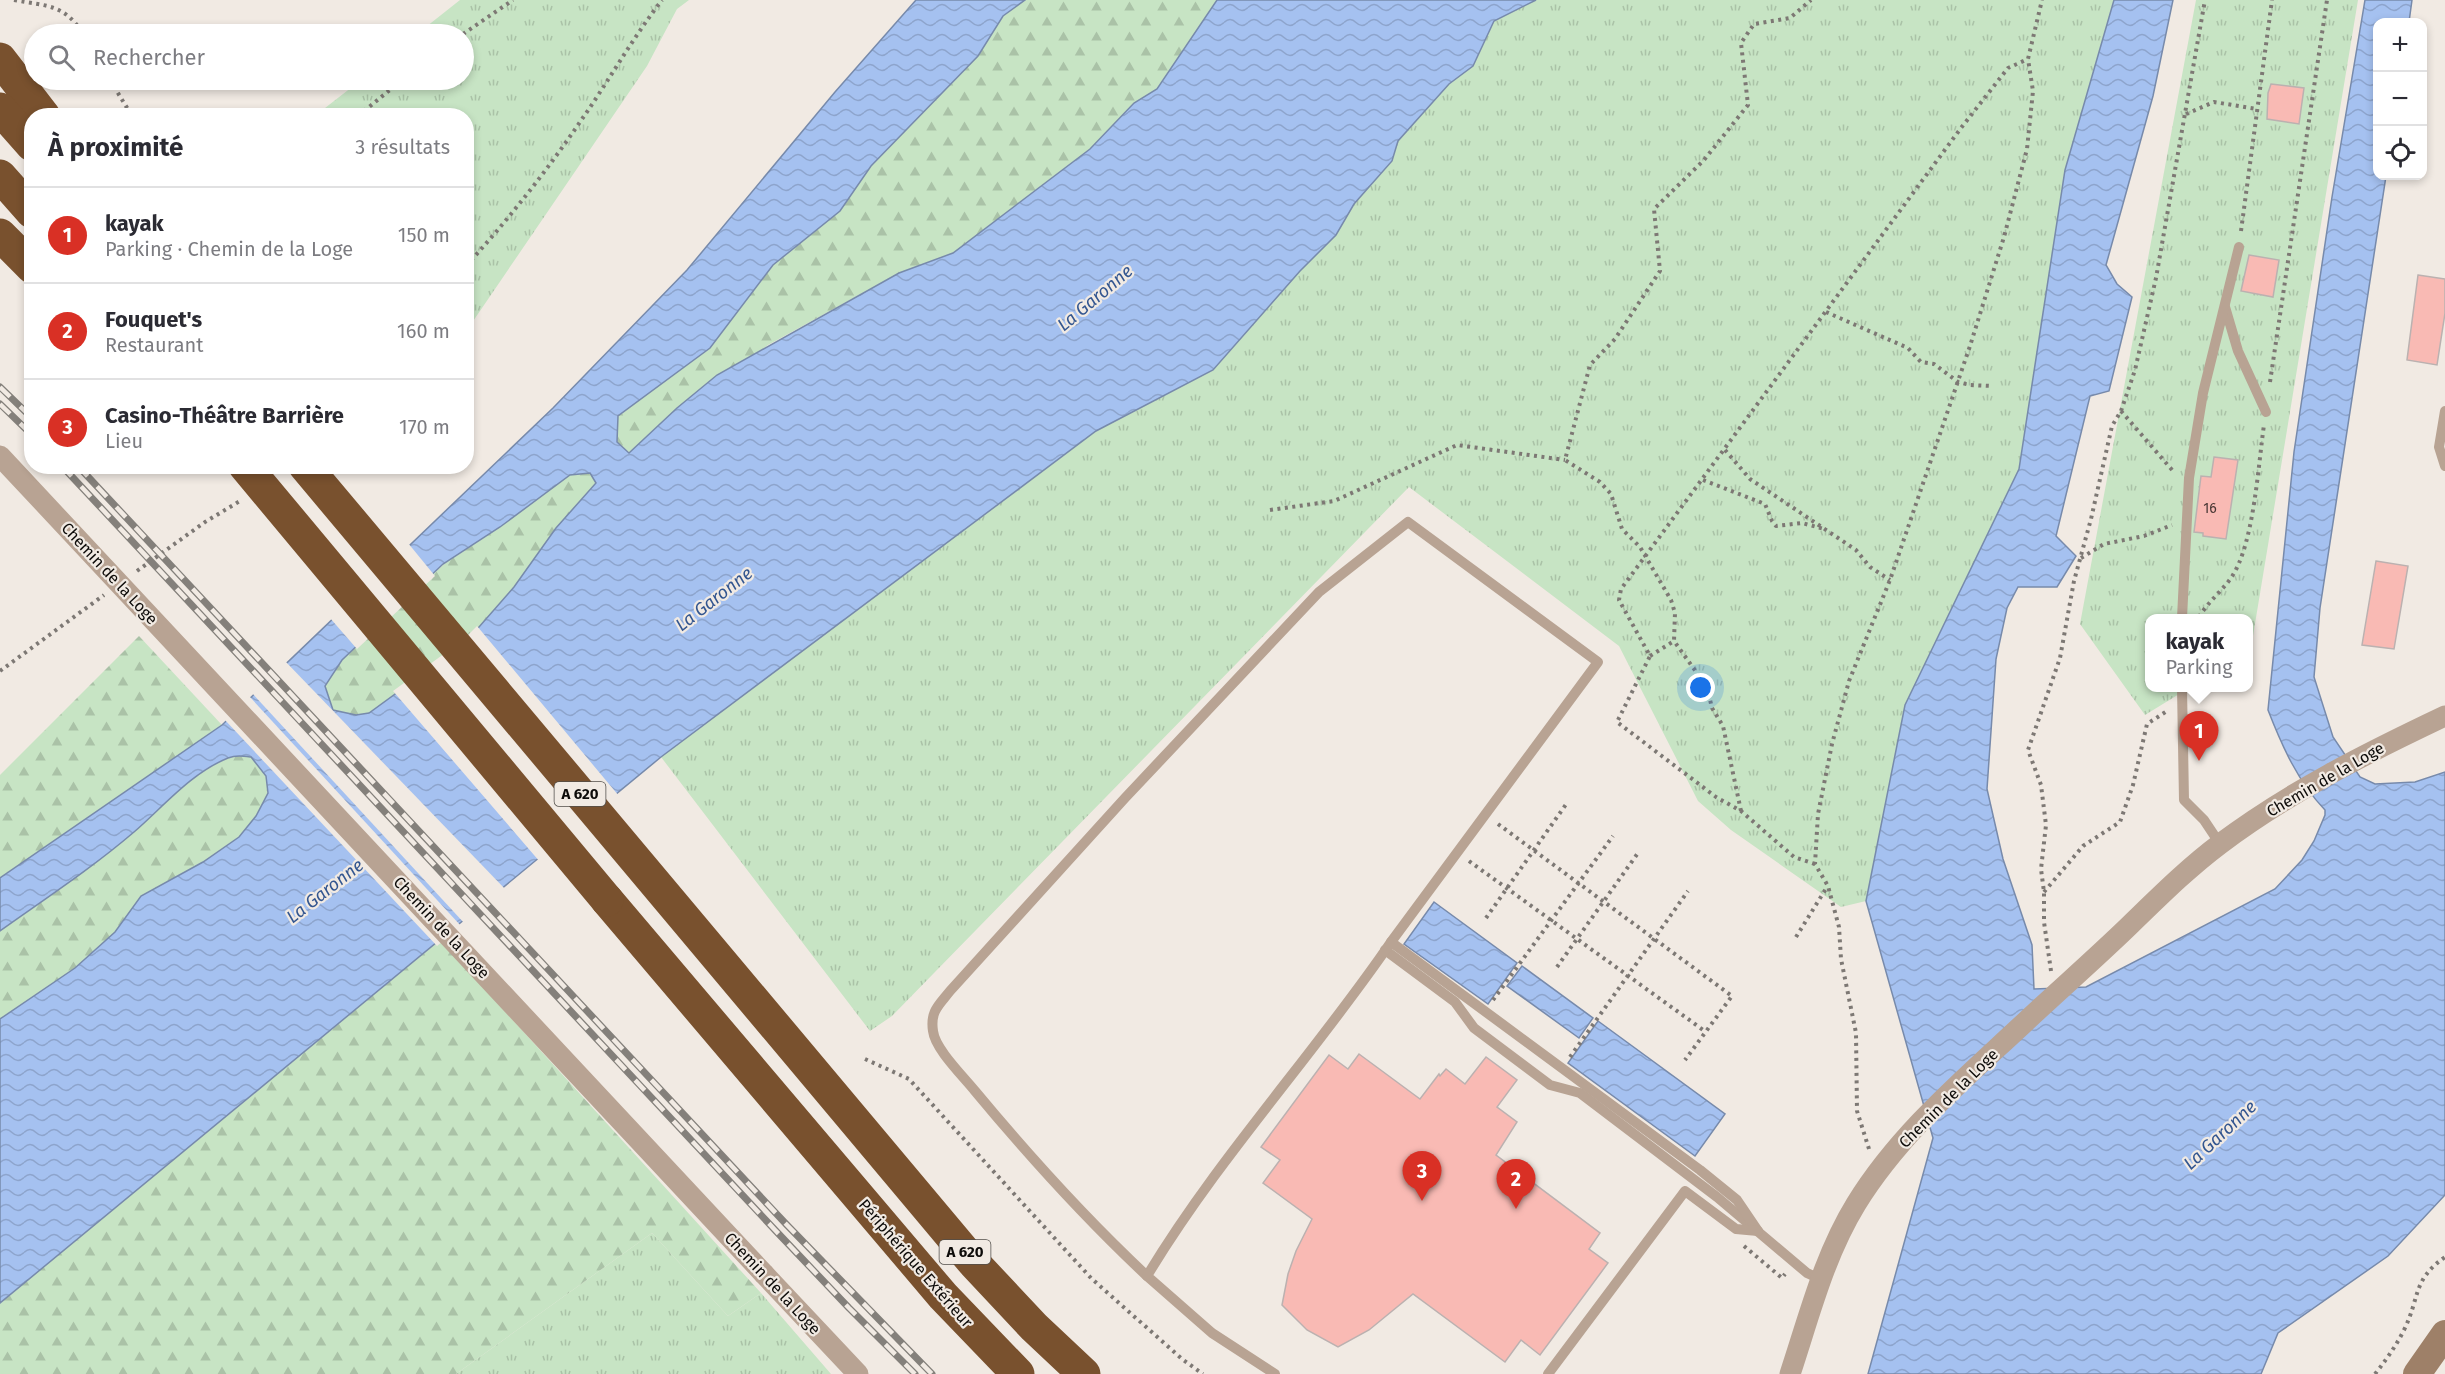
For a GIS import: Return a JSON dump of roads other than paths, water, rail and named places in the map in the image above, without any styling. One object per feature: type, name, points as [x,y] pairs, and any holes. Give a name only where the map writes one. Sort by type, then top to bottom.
[{"type":"highway","points":[[0,59],[38,108]]},
{"type":"highway","points":[[0,109],[24,137]]},
{"type":"highway","points":[[0,176],[24,203]]},
{"type":"highway","points":[[0,235],[24,259]]},
{"type":"highway","name":"A 620","points":[[312,474],[974,1263],[1034,1327],[1084,1374]]},
{"type":"highway","name":"Périphérique Extérieur","points":[[246,482],[943,1296],[1018,1374]]},
{"type":"main road","points":[[2417,1374],[2445,1334]]},
{"type":"street","name":"Chemin de la Loge","points":[[0,456],[858,1374]]},
{"type":"street","name":"Chemin de la Loge","points":[[2131,925],[2166,888],[2220,844],[2445,716]]},
{"type":"street","name":"Chemin de la Loge","points":[[2382,752],[2445,729]]},
{"type":"street","name":"Chemin de la Loge","points":[[1790,1374],[1820,1279],[1855,1206],[1883,1165],[1916,1124],[2060,978],[2295,800]]},
{"type":"lane","points":[[2182,614],[2189,478],[2203,393],[2239,247]]},
{"type":"lane","points":[[2225,306],[2238,351],[2266,412]]},
{"type":"lane","points":[[2445,411],[2439,447],[2445,466]]},
{"type":"lane","points":[[1147,1276],[1173,1233],[1598,662],[1408,522],[1319,592],[1125,798],[950,991],[933,1013],[933,1033],[947,1057],[1074,1206],[1147,1276],[1212,1334],[1275,1374]]},
{"type":"lane","points":[[2182,692],[2184,800],[2204,820],[2220,844]]},
{"type":"lane","points":[[1388,946],[1562,1068],[1697,1174]]},
{"type":"lane","points":[[1388,946],[1455,1002],[1474,1028],[1550,1085],[1580,1093],[1737,1200],[1758,1231],[1807,1273],[1820,1279]]},
{"type":"lane","points":[[1548,1374],[1697,1174]]},
{"type":"lane","points":[[1685,1191],[1736,1229],[1758,1231]]},
{"type":"water","name":"La Garonne","points":[[916,0],[1025,0],[1003,16],[978,56],[871,166],[840,211],[773,265],[710,348],[618,416],[617,442],[629,453],[677,408],[717,375],[899,273],[953,253],[1090,149],[1134,103],[1157,89],[1217,0],[1536,0],[1494,21],[1473,66],[1449,84],[1398,141],[1392,161],[1354,204],[1336,235],[1300,271],[1213,370],[1096,431],[661,757],[0,1303],[0,1019],[75,968],[115,932],[141,896],[203,862],[239,837],[256,816],[268,793],[266,776],[251,757],[234,756],[215,764],[190,781],[102,858],[0,931],[0,878],[222,725],[553,408],[687,270],[835,92]],"holes":[[[590,473],[596,483],[556,528],[514,587],[465,643],[369,713],[356,715],[333,710],[325,686],[342,660],[443,564],[500,527],[570,475]]]},
{"type":"water","name":"La Garonne","points":[[2114,0],[2173,0],[2153,96],[2106,265],[2117,284],[2132,297],[2109,391],[2090,396],[2056,536],[2076,556],[2057,587],[2018,587],[2007,608],[1996,659],[1987,789],[2003,859],[2032,945],[2034,989],[2086,987],[2275,889],[2302,860],[2314,841],[2325,815],[2325,810],[2307,788],[2292,763],[2268,710],[2294,452],[2332,197],[2365,0],[2412,0],[2410,18],[2373,18],[2373,180],[2385,180],[2320,608],[2314,677],[2333,737],[2360,777],[2375,784],[2415,782],[2445,772],[2445,1195],[2388,1256],[2278,1333],[2261,1374],[1868,1374],[1933,1138],[1866,901],[1905,705],[2019,469],[2065,170]]},
{"type":"water","points":[[1434,902],[1517,963],[1488,1004],[1404,944]]},
{"type":"water","points":[[1522,966],[1593,1018],[1579,1038],[1507,986]]},
{"type":"water","points":[[1598,1021],[1725,1114],[1695,1156],[1568,1063]]},
{"type":"railway","points":[[0,387],[24,410]]},
{"type":"railway","points":[[0,404],[24,427]]},
{"type":"railway","points":[[69,474],[775,1230],[915,1374]]},
{"type":"railway","points":[[85,474],[786,1224],[932,1374]]},
{"type":"place","name":"kayak","points":[[2199,761]]},
{"type":"place","name":"Casino-Théâtre Barrière","points":[[1422,1201]]},
{"type":"place","name":"Fouquet's","points":[[1516,1209]]}]
